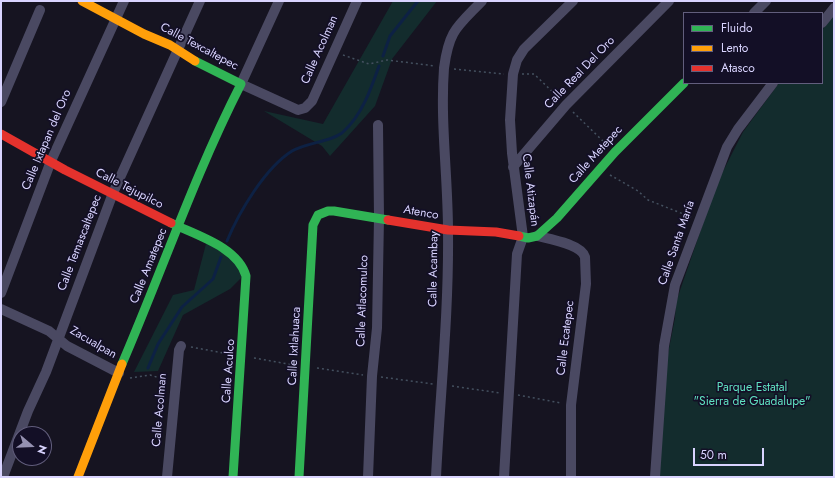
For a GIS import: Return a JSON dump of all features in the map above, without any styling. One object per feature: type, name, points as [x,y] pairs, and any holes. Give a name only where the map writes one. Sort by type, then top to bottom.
[{"type":"street","name":"Calle Texcaltepec","points":[[82,1],[178,49],[199,64],[294,110],[305,108]]},
{"type":"street","name":"Calle Ixtapan del Oro","points":[[1,293],[51,161],[124,1]]},
{"type":"street","name":"Calle Temascaltepec","points":[[3,477],[113,193],[200,1]]},
{"type":"street","name":"Calle Amatepec","points":[[78,477],[103,409],[217,131],[241,84],[279,1]]},
{"type":"street","name":"Calle Acolman","points":[[305,108],[312,101],[356,1]]},
{"type":"street","name":"Calle Acambay","points":[[436,477],[441,384],[446,338],[448,230],[444,126],[444,68],[446,51],[452,33],[482,1]]},
{"type":"street","name":"Calle Atizapán","points":[[504,477],[517,254],[523,237],[513,168],[510,120],[513,74],[517,60],[524,49],[573,1]]},
{"type":"street","name":"Calle Real Del Oro","points":[[513,168],[566,105],[669,1]]},
{"type":"street","points":[[755,12],[766,1]]},
{"type":"street","points":[[823,21],[834,8]]},
{"type":"street","points":[[1,102],[40,10]]},
{"type":"street","name":"Calle Metepec","points":[[537,236],[557,218],[614,152],[683,84]]},
{"type":"street","name":"Calle Santa María","points":[[655,477],[664,346],[675,285],[727,147],[738,129],[772,84]]},
{"type":"street","name":"Calle Atlacomulco","points":[[368,477],[372,376],[377,328],[379,218],[378,126]]},
{"type":"street","name":"Calle Tejupilco","points":[[1,134],[65,170],[113,193],[178,228],[228,251],[235,255],[244,267]]},
{"type":"street","name":"Atenco","points":[[316,218],[328,211],[448,230],[496,232],[523,237]]},
{"type":"street","name":"Calle Ixtlahuaca","points":[[299,477],[313,225],[316,218]]},
{"type":"street","points":[[523,237],[537,236]]},
{"type":"street","name":"Calle Ecatepec","points":[[537,236],[578,247],[581,249],[585,257],[586,284],[571,405],[571,477]]},
{"type":"street","name":"Calle Aculco","points":[[233,477],[247,281],[244,267]]},
{"type":"street","name":"Zacualpan","points":[[1,309],[50,331],[67,346],[119,373]]},
{"type":"street","name":"Calle Acolman","points":[[166,477],[175,382],[181,346]]},
{"type":"path","points":[[334,52],[369,64],[388,60],[493,74],[534,74],[614,152]]},
{"type":"path","points":[[600,169],[638,191],[648,200],[699,220]]},
{"type":"path","points":[[181,346],[306,367]]},
{"type":"path","name":"Zacualpan","points":[[119,373],[132,379],[150,375],[175,382]]},
{"type":"green space","points":[[393,1],[437,1],[392,59],[375,106],[330,156],[322,146],[264,111],[323,124]]},
{"type":"green space","name":"Parque Estatal \"Sierra de Guadalupe\"","points":[[834,15],[834,477],[655,477],[663,379],[675,318],[676,302],[717,183],[743,132],[778,84],[823,84],[823,29]]},
{"type":"green space","points":[[207,240],[247,272],[230,289],[183,315],[158,371],[134,372],[173,295],[194,290]]},
{"type":"waterway","points":[[383,56],[390,36],[418,1]]},
{"type":"waterway","points":[[227,241],[246,204],[272,168],[292,151],[333,138],[343,132],[350,125],[361,110],[373,84],[379,66]]},
{"type":"waterway","points":[[148,368],[158,344],[182,307],[213,279],[221,257]]},
{"type":"traffic: fast","points":[[122,364],[194,188],[224,118],[241,84],[195,61]]},
{"type":"traffic: fast","points":[[519,236],[528,238],[537,236],[557,218],[615,152],[683,84]]},
{"type":"traffic: fast","points":[[299,477],[313,225],[318,215],[328,211],[388,220]]},
{"type":"traffic: fast","points":[[171,223],[204,237],[225,250],[242,266],[246,276],[233,477]]},
{"type":"traffic: slow","points":[[82,1],[144,34],[170,45],[195,61]]},
{"type":"traffic: slow","points":[[78,477],[122,364]]},
{"type":"traffic: jam","points":[[1,134],[65,170],[171,223]]},
{"type":"traffic: jam","points":[[388,220],[448,230],[496,232],[519,236]]}]
